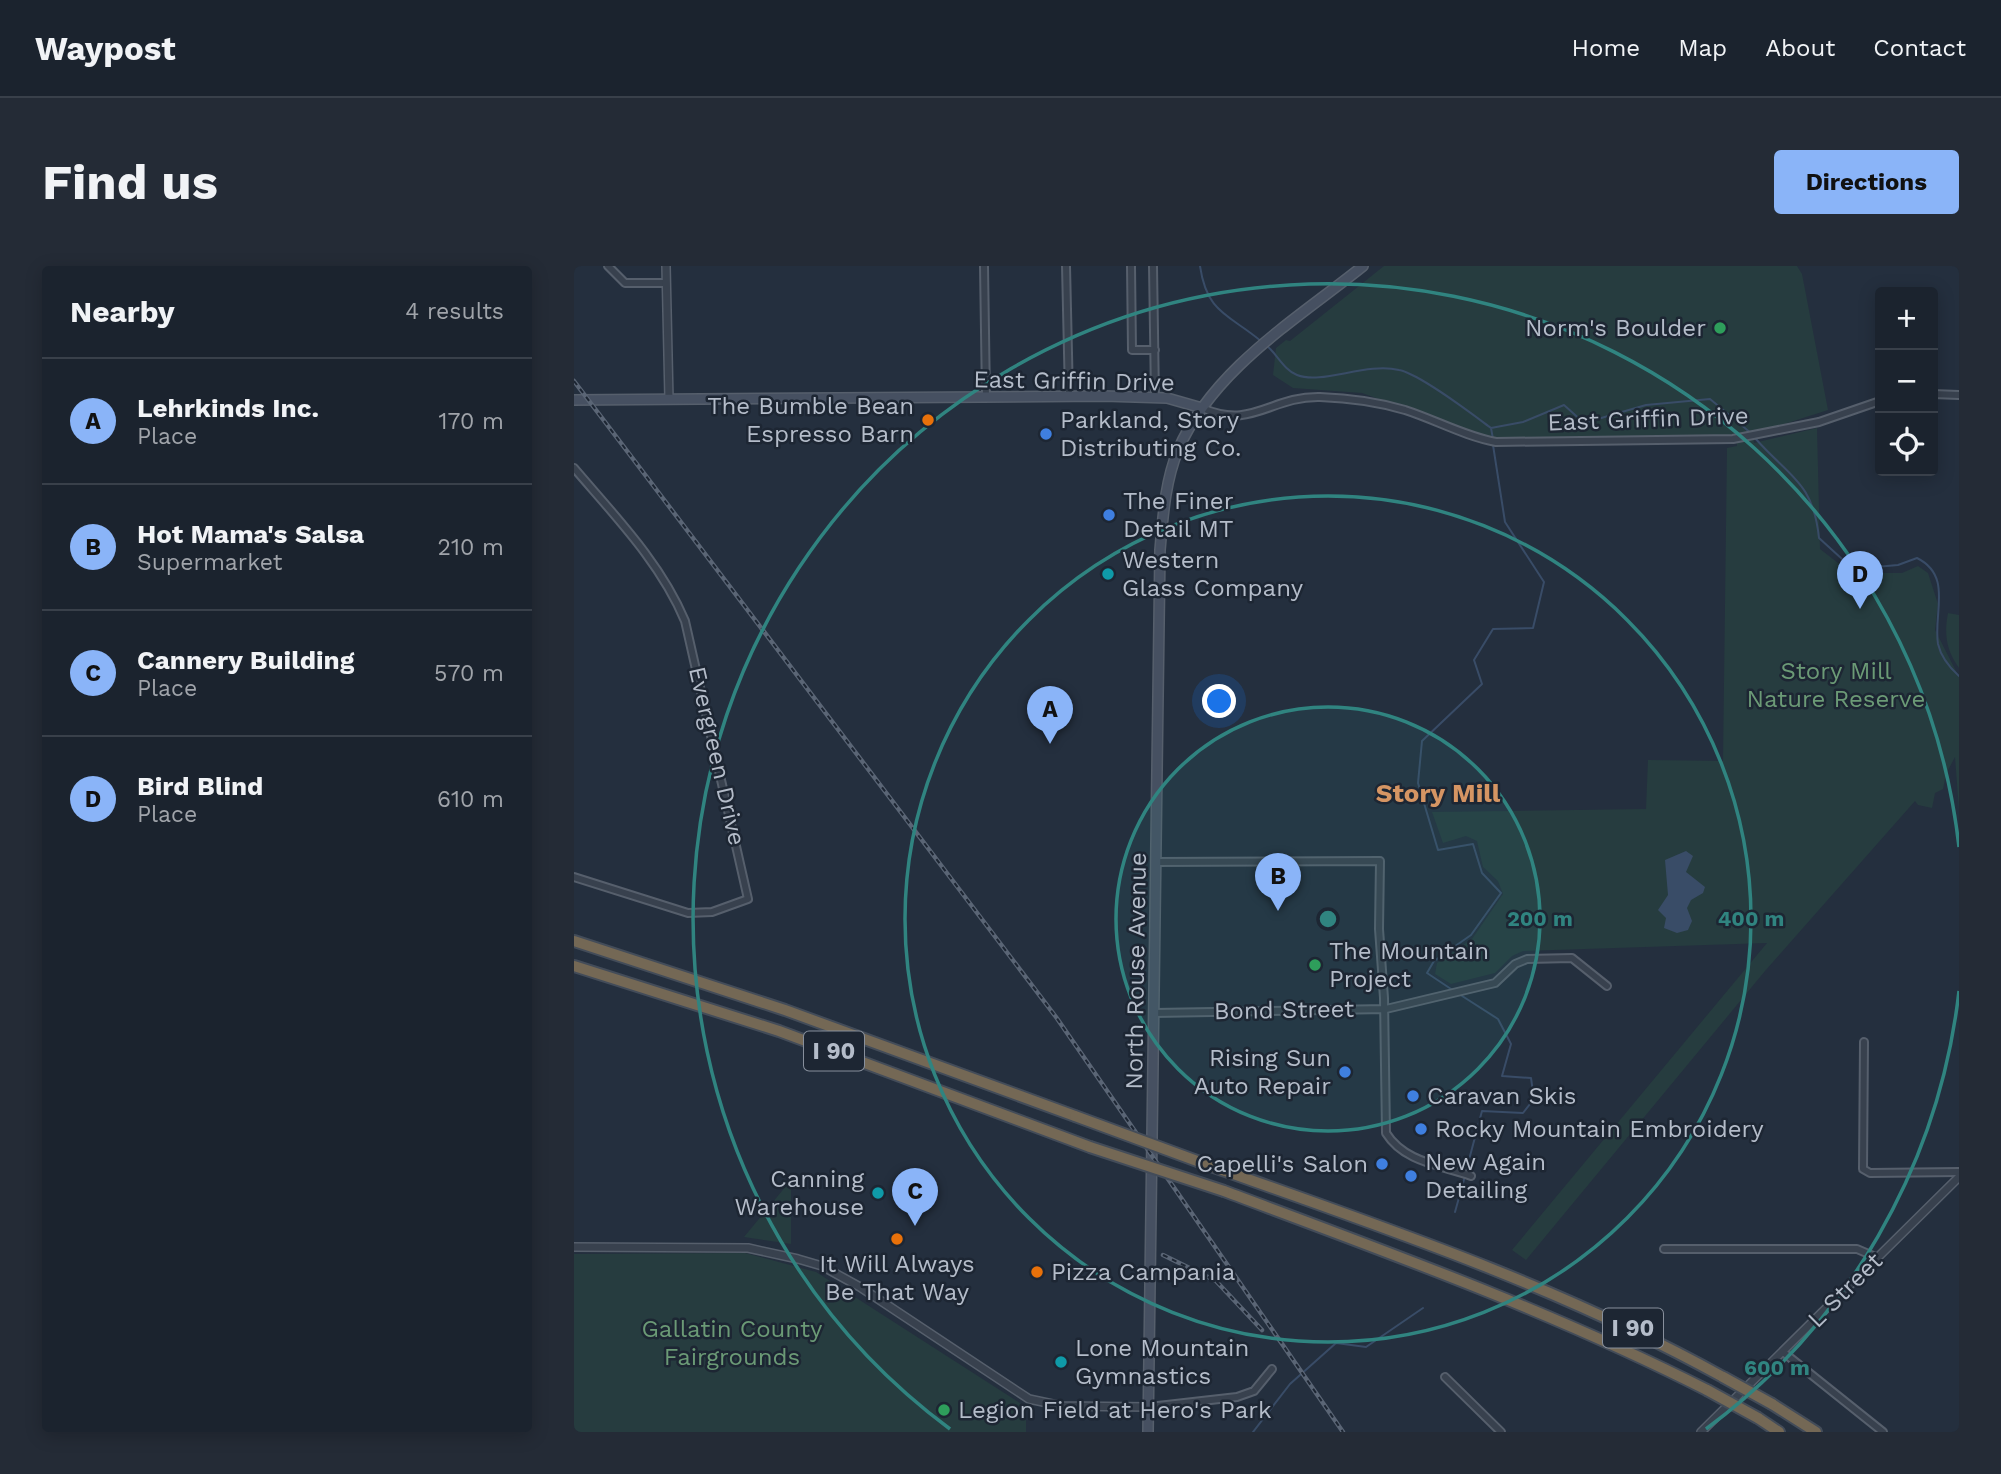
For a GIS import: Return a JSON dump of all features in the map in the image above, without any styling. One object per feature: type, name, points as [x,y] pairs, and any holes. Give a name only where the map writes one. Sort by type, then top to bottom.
[{"type":"highway","name":"I 90","points":[[574,941],[785,1010],[1473,1259],[1645,1334],[1772,1404],[1816,1432]]},
{"type":"highway","name":"I 90","points":[[574,966],[779,1031],[1090,1147],[1224,1191],[1458,1279],[1628,1350],[1707,1390],[1779,1432]]},
{"type":"main road","name":"North Rouse Avenue","points":[[1148,1432],[1163,510],[1178,452],[1202,408],[1256,351],[1363,266]]},
{"type":"main road","name":"East Griffin Drive","points":[[574,400],[1155,397],[1202,408]]},
{"type":"street","points":[[608,266],[625,284],[666,283]]},
{"type":"street","points":[[666,266],[669,399]]},
{"type":"street","points":[[984,266],[986,397]]},
{"type":"street","points":[[1066,266],[1069,396]]},
{"type":"street","points":[[1131,266],[1132,350],[1156,350]]},
{"type":"street","points":[[1153,266],[1155,397]]},
{"type":"street","points":[[1938,394],[1959,396]]},
{"type":"street","name":"East Griffin Drive","points":[[1202,408],[1235,418],[1291,400],[1318,397],[1369,401],[1407,411],[1496,442],[1744,438],[1819,422],[1875,403]]},
{"type":"street","name":"Evergreen Drive","points":[[574,468],[628,530],[677,602],[685,621],[748,900],[712,912],[688,913],[574,877]]},
{"type":"street","points":[[1156,862],[1380,861],[1379,929],[1384,1009],[1386,1132],[1394,1144],[1412,1157],[1471,1176]]},
{"type":"street","name":"Bond Street","points":[[1154,1013],[1384,1009],[1497,982],[1515,964],[1527,959],[1572,958],[1607,986]]},
{"type":"street","points":[[1864,1042],[1863,1169],[1870,1173],[1959,1175]]},
{"type":"street","name":"L Street","points":[[1701,1432],[1959,1175]]},
{"type":"street","points":[[574,1247],[748,1248],[822,1266],[860,1287],[1029,1399],[1062,1406],[1149,1407],[1237,1397],[1254,1391],[1272,1369]]},
{"type":"street","points":[[1664,1250],[1857,1249],[1878,1258]]},
{"type":"street","points":[[1783,1352],[1883,1432]]},
{"type":"street","points":[[1446,1377],[1502,1432]]},
{"type":"green space","name":"Story Mill Nature Reserve","points":[[1384,266],[1797,266],[1802,274],[1828,410],[1772,428],[1753,430],[1754,443],[1817,428],[1820,549],[1851,573],[1902,573],[1918,566],[1928,573],[1938,604],[1935,630],[1959,677],[1959,810],[1955,757],[1946,774],[1943,789],[1935,793],[1932,808],[1918,805],[1915,801],[1765,971],[1526,1260],[1512,1250],[1767,943],[1523,951],[1512,956],[1495,973],[1451,984],[1435,974],[1437,963],[1472,939],[1503,894],[1498,881],[1483,867],[1477,841],[1466,836],[1443,843],[1432,812],[1646,809],[1648,760],[1723,761],[1727,448],[1737,446],[1737,435],[1501,439],[1481,436],[1362,393],[1293,388],[1273,375],[1276,348],[1286,340],[1290,341]]},
{"type":"green space","points":[[1948,613],[1959,615],[1959,668],[1947,642]]},
{"type":"green space","points":[[791,1180],[791,1244],[744,1237]]},
{"type":"green space","name":"Gallatin County Fairgrounds","points":[[745,1253],[816,1272],[1026,1407],[1026,1432],[574,1432],[574,1254]]},
{"type":"water","points":[[1686,851],[1693,856],[1686,872],[1705,887],[1703,893],[1691,900],[1687,908],[1692,921],[1688,930],[1677,933],[1664,928],[1666,918],[1658,910],[1668,895],[1665,860]]},
{"type":"waterway","points":[[1200,266],[1203,282],[1214,304],[1262,342]]},
{"type":"waterway","points":[[1266,345],[1288,369],[1307,377],[1386,368],[1408,373],[1446,395],[1491,428],[1523,422],[1564,405],[1584,423],[1646,405],[1710,399],[1752,434]]},
{"type":"waterway","points":[[1491,428],[1493,439]]},
{"type":"waterway","points":[[1755,438],[1798,481],[1811,504],[1819,538],[1853,569],[1898,565],[1917,558],[1928,566],[1938,585],[1938,644],[1946,662],[1959,676]]},
{"type":"waterway","points":[[1454,991],[1427,973],[1434,961],[1471,935],[1501,893],[1482,873],[1473,844],[1438,850],[1418,783],[1422,741],[1482,684],[1474,660],[1493,629],[1533,628],[1544,582],[1505,522],[1493,445]]},
{"type":"waterway","points":[[1459,994],[1498,1019],[1511,1044],[1502,1076],[1531,1078],[1534,1099],[1523,1113],[1482,1111],[1466,1171]]},
{"type":"waterway","points":[[1455,1212],[1465,1176]]},
{"type":"waterway","points":[[1253,1432],[1290,1384],[1336,1343],[1366,1347],[1423,1308]]},
{"type":"railway","points":[[574,381],[1056,1017],[1343,1432]]},
{"type":"railway","points":[[1163,1255],[1216,1281],[1262,1330]]},
{"type":"place","name":"Norm's Boulder","points":[[1720,328]]},
{"type":"place","name":"The Bumble Bean Espresso Barn","points":[[928,420]]},
{"type":"place","name":"Parkland, Story Distributing Co.","points":[[1046,434]]},
{"type":"place","name":"The Finer Detail MT","points":[[1109,515]]},
{"type":"place","name":"Western Glass Company","points":[[1108,574]]},
{"type":"place","name":"Bird Blind","points":[[1860,609]]},
{"type":"place","name":"Lehrkinds Inc.","points":[[1050,744]]},
{"type":"place","name":"Hot Mama's Salsa","points":[[1278,911]]},
{"type":"place","name":"The Mountain Project","points":[[1315,965]]},
{"type":"place","name":"Rising Sun Auto Repair","points":[[1345,1072]]},
{"type":"place","name":"Caravan Skis","points":[[1413,1096]]},
{"type":"place","name":"Rocky Mountain Embroidery","points":[[1421,1129]]},
{"type":"place","name":"Capelli's Salon","points":[[1382,1164]]},
{"type":"place","name":"New Again Detailing","points":[[1411,1176]]},
{"type":"place","name":"Canning Warehouse","points":[[878,1193]]},
{"type":"place","name":"Cannery Building","points":[[915,1226]]},
{"type":"place","name":"It Will Always Be That Way","points":[[897,1239]]},
{"type":"place","name":"Pizza Campania","points":[[1037,1272]]},
{"type":"place","name":"Lone Mountain Gymnastics","points":[[1061,1362]]},
{"type":"place","name":"Legion Field at Hero's Park","points":[[944,1410]]},
{"type":"district","name":"Story Mill","points":[[1438,793]]}]
